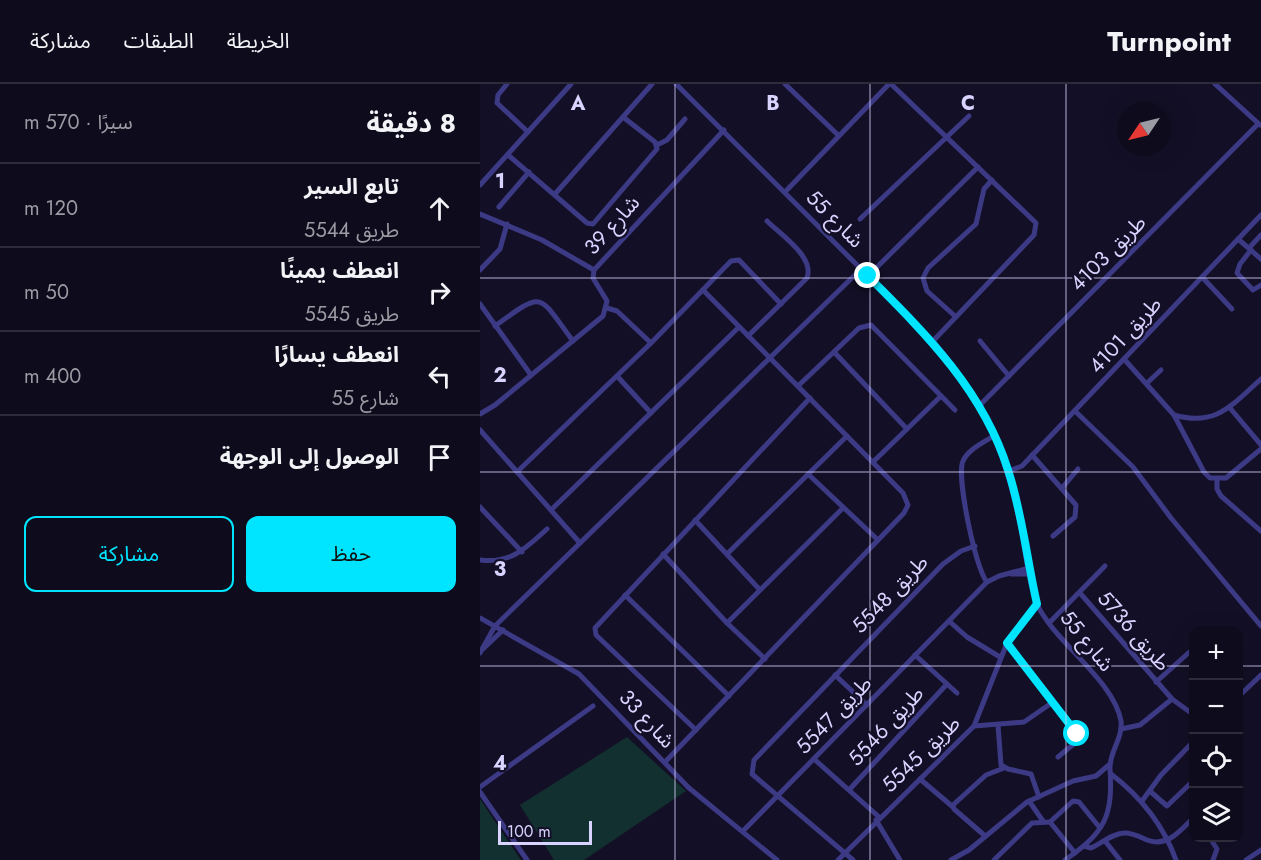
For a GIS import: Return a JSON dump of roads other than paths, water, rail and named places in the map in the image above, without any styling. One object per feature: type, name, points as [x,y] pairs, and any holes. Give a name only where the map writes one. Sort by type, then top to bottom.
[{"type":"street","points":[[507,84],[498,95],[497,103],[528,132]]},
{"type":"street","points":[[480,185],[571,84]]},
{"type":"street","points":[[555,194],[652,84]]},
{"type":"street","name":"شارع 55","points":[[676,84],[933,341],[979,406],[995,435],[1009,471],[1037,604],[1107,693],[1117,708],[1121,729]]},
{"type":"street","points":[[785,84],[838,135]]},
{"type":"street","points":[[785,192],[890,84],[1035,220],[1036,232],[933,341]]},
{"type":"street","points":[[1215,84],[1260,125]]},
{"type":"street","points":[[860,219],[969,116]]},
{"type":"street","points":[[623,117],[657,145]]},
{"type":"street","points":[[508,155],[587,223],[595,223],[655,153],[657,145],[667,140],[685,119]]},
{"type":"street","name":"طريق 4103","points":[[979,406],[1260,125]]},
{"type":"street","name":"شارع 39","points":[[607,308],[607,301],[593,278],[594,270],[724,130]]},
{"type":"street","points":[[868,276],[978,167]]},
{"type":"street","points":[[499,207],[530,172]]},
{"type":"street","points":[[956,317],[927,291],[923,278],[928,268],[976,224],[984,189],[992,180]]},
{"type":"street","points":[[480,214],[556,247],[594,270]]},
{"type":"street","name":"طريق 4101","points":[[1009,471],[1016,470],[1032,455],[1261,215]]},
{"type":"street","points":[[748,336],[807,278],[809,266],[767,221]]},
{"type":"street","points":[[480,270],[500,249],[507,224]]},
{"type":"street","points":[[1261,234],[1240,264],[1237,273],[1253,290],[1261,285]]},
{"type":"street","points":[[1238,239],[1261,260]]},
{"type":"street","points":[[517,472],[651,343],[731,261],[737,260],[781,304]]},
{"type":"street","points":[[482,651],[495,626],[861,269]]},
{"type":"street","points":[[1202,277],[1232,309]]},
{"type":"street","points":[[665,762],[904,513],[908,502],[903,493],[703,290]]},
{"type":"street","points":[[495,326],[529,302],[537,300],[546,304],[573,340]]},
{"type":"street","points":[[480,304],[531,375]]},
{"type":"street","points":[[480,414],[603,316],[607,308],[617,311],[651,343]]},
{"type":"street","points":[[798,386],[862,327],[873,326],[955,410]]},
{"type":"street","points":[[551,510],[739,327]]},
{"type":"street","points":[[980,341],[1009,376]]},
{"type":"street","points":[[834,352],[907,429]]},
{"type":"street","points":[[1124,359],[1174,415],[1204,472],[1217,480],[1226,478],[1261,447],[1230,408]]},
{"type":"street","points":[[1147,383],[1161,370]]},
{"type":"street","points":[[617,376],[651,413]]},
{"type":"street","points":[[1174,415],[1187,419],[1206,418],[1230,408],[1261,379]]},
{"type":"street","points":[[873,462],[941,396]]},
{"type":"street","points":[[696,730],[596,635],[596,626],[810,398]]},
{"type":"street","points":[[1075,411],[1133,467],[1171,518],[1261,626]]},
{"type":"street","points":[[480,430],[580,543]]},
{"type":"street","points":[[987,582],[983,577],[975,546],[961,469],[968,453],[995,435]]},
{"type":"street","points":[[727,554],[847,436]]},
{"type":"street","points":[[1032,455],[1075,502],[1077,511],[1075,517],[1053,536]]},
{"type":"street","points":[[1062,488],[1078,469]]},
{"type":"street","points":[[808,474],[878,540]]},
{"type":"street","points":[[1217,480],[1216,489],[1221,496],[1261,531]]},
{"type":"street","points":[[480,507],[522,552]]},
{"type":"street","points":[[727,623],[843,508]]},
{"type":"street","points":[[695,520],[760,590]]},
{"type":"street","points":[[480,560],[501,560],[522,552],[547,529]]},
{"type":"street","name":"طريق 5548","points":[[777,796],[752,774],[751,767],[757,755],[950,557],[975,546]]},
{"type":"street","points":[[663,554],[727,623],[765,659]]},
{"type":"street","points":[[1050,622],[1105,566]]},
{"type":"street","name":"طريق 5547","points":[[743,831],[987,582],[1011,574],[1030,571]]},
{"type":"street","name":"طريق 5736","points":[[1080,593],[1172,699],[1140,725],[1128,730],[1121,729]]},
{"type":"street","points":[[624,595],[729,696]]},
{"type":"street","name":"طريق 5545","points":[[838,860],[878,818],[974,726],[1007,643],[1037,604]]},
{"type":"street","name":"شارع 33","points":[[480,618],[579,674],[696,794],[777,860]]},
{"type":"street","points":[[949,621],[967,638],[1000,657]]},
{"type":"street","points":[[482,651],[503,630]]},
{"type":"street","points":[[1007,643],[1077,734],[1073,745],[1058,757]]},
{"type":"street","points":[[1156,682],[1189,652]]},
{"type":"street","name":"طريق 5546","points":[[915,655],[957,693]]},
{"type":"street","points":[[835,675],[867,705]]},
{"type":"street","points":[[1243,693],[1261,675]]},
{"type":"street","name":"طريق 5546","points":[[849,790],[947,684]]},
{"type":"street","points":[[1172,699],[1189,711]]},
{"type":"street","points":[[974,726],[1030,720],[1053,702]]},
{"type":"street","points":[[527,860],[480,789],[593,706]]},
{"type":"street","points":[[998,725],[999,761],[1004,768]]},
{"type":"street","points":[[1065,860],[1084,846],[1100,828],[1111,806],[1110,764],[1121,729]]},
{"type":"street","points":[[1142,801],[1151,792],[1161,775],[1189,746]]},
{"type":"street","name":"طريق 5546","points":[[814,759],[878,818],[900,860]]},
{"type":"street","points":[[951,860],[969,850],[984,835],[1029,801],[1073,781],[1096,776],[1110,764]]},
{"type":"street","points":[[952,807],[986,775],[1004,768],[1031,774],[1039,797]]},
{"type":"street","points":[[1111,774],[1142,801],[1169,840],[1176,860]]},
{"type":"street","points":[[920,779],[984,835]]},
{"type":"street","points":[[1151,792],[1167,806],[1189,785]]},
{"type":"street","points":[[777,796],[853,860]]},
{"type":"street","points":[[1029,801],[1043,820]]},
{"type":"street","points":[[1050,822],[1075,801],[1100,828]]},
{"type":"street","points":[[994,860],[1032,823],[1043,820],[1050,822],[1075,853]]},
{"type":"street","points":[[1084,846],[1091,848],[1127,833],[1151,841],[1169,840],[1189,822]]},
{"type":"street","points":[[1105,841],[1120,860]]},
{"type":"street","points":[[1213,842],[1217,849],[1213,860]]},
{"type":"street","points":[[1246,860],[1261,850]]}]
